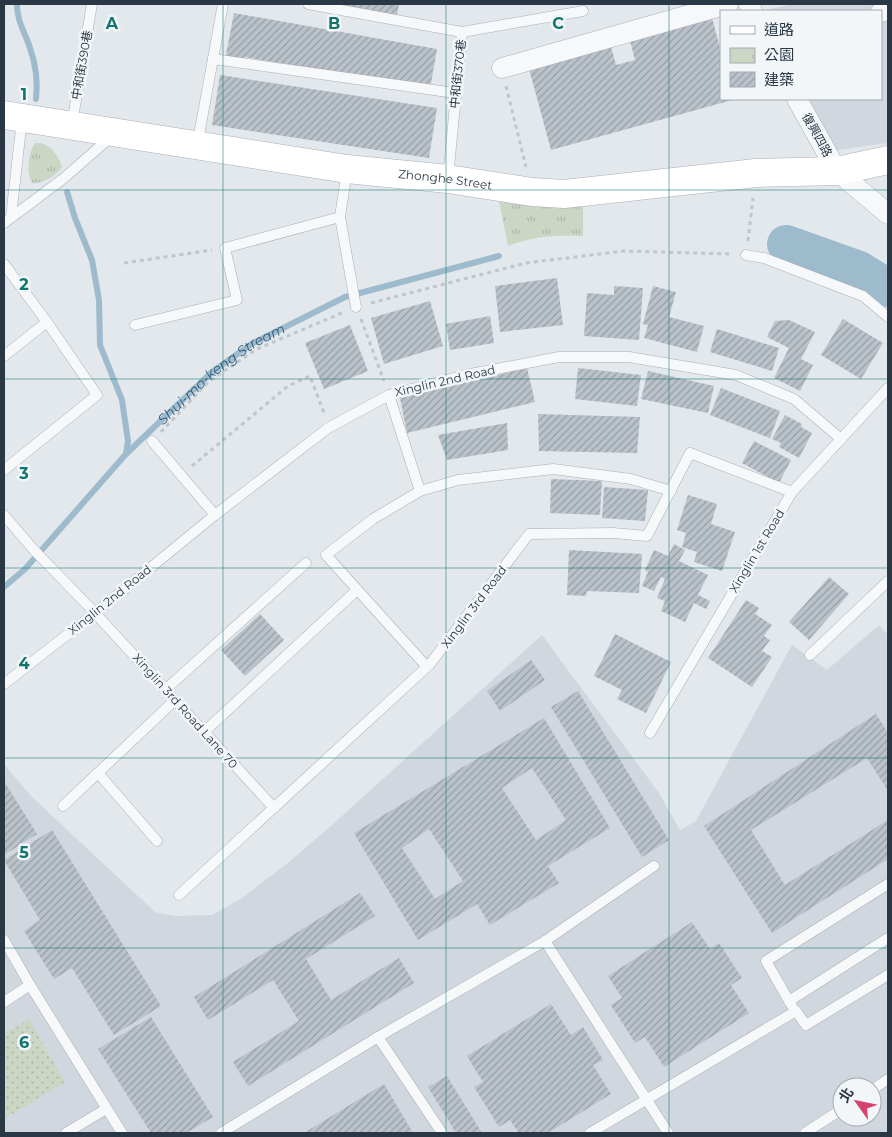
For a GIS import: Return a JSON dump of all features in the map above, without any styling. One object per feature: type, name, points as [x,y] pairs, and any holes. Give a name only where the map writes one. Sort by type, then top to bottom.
[{"type":"street","points":[[502,68],[728,4]]},
{"type":"street","name":"復興四路","points":[[798,100],[837,171]]},
{"type":"street","name":"Zhonghe Street","points":[[13,117],[347,169],[448,179],[532,192],[564,194],[756,172],[837,171],[888,160]]},
{"type":"street","points":[[837,171],[888,214]]},
{"type":"lane","name":"中和街390巷","points":[[72,126],[92,4]]},
{"type":"lane","points":[[197,146],[223,4]]},
{"type":"lane","points":[[308,4],[462,32]]},
{"type":"lane","name":"中和街370巷","points":[[448,179],[462,32],[583,11]]},
{"type":"lane","points":[[212,59],[456,93]]},
{"type":"lane","points":[[7,220],[13,117]]},
{"type":"lane","points":[[7,220],[64,178],[114,134]]},
{"type":"lane","points":[[347,169],[340,217],[356,307]]},
{"type":"lane","points":[[135,325],[237,300],[224,248],[340,217]]},
{"type":"lane","points":[[746,255],[764,258],[863,296],[888,317]]},
{"type":"lane","points":[[4,264],[97,395],[4,470]]},
{"type":"lane","points":[[4,356],[47,322]]},
{"type":"lane","name":"Xinglin 2nd Road","points":[[4,684],[95,613],[215,514],[330,428],[389,395],[465,375],[559,357],[629,357],[736,375],[794,399],[842,439]]},
{"type":"lane","name":"Xinglin 1st Road","points":[[650,733],[792,492],[888,388]]},
{"type":"lane","points":[[389,395],[420,491]]},
{"type":"lane","points":[[152,441],[215,514]]},
{"type":"lane","name":"Xinglin 3rd Road","points":[[179,894],[427,667],[529,534],[613,533],[647,536],[690,454],[792,492]]},
{"type":"lane","points":[[427,667],[326,555],[373,518],[420,491],[458,480],[553,469],[631,479],[671,491]]},
{"type":"lane","name":"Xinglin 3rd Road Lane 70","points":[[4,514],[43,560],[166,689],[274,808]]},
{"type":"lane","points":[[166,689],[306,563]]},
{"type":"lane","points":[[810,655],[888,582]]},
{"type":"lane","points":[[204,732],[358,590]]},
{"type":"lane","points":[[63,806],[175,700]]},
{"type":"lane","points":[[98,773],[158,840]]},
{"type":"lane","points":[[221,1133],[378,1037],[545,941],[654,866]]},
{"type":"lane","points":[[888,884],[766,961],[789,1001],[806,1025],[888,975]]},
{"type":"lane","points":[[789,1001],[888,938]]},
{"type":"lane","points":[[4,940],[122,1133]]},
{"type":"lane","points":[[545,941],[668,1133]]},
{"type":"lane","points":[[4,1002],[30,985]]},
{"type":"lane","points":[[590,1133],[796,1011]]},
{"type":"lane","points":[[378,1037],[442,1133]]},
{"type":"lane","points":[[66,1133],[106,1109]]},
{"type":"lane","points":[[806,1133],[832,1116]]},
{"type":"path","points":[[502,68],[532,192]]},
{"type":"path","points":[[152,441],[209,382],[257,349],[356,307],[526,263],[624,252],[746,255],[756,172]]},
{"type":"path","points":[[124,263],[224,248]]},
{"type":"path","points":[[356,307],[389,395]]},
{"type":"path","points":[[181,475],[288,386],[310,376],[330,428]]},
{"type":"shaded area","points":[[794,4],[888,4],[888,143],[831,151],[793,100],[882,100],[882,10],[765,10]]},
{"type":"shaded area","points":[[879,625],[888,635],[888,1133],[4,1133],[4,764],[32,797],[155,912],[174,916],[212,915],[242,898],[289,862],[542,635],[659,793],[680,830],[696,821],[792,645],[827,670]]},
{"type":"green space","points":[[35,143],[49,147],[62,167],[49,179],[32,183],[29,174],[29,163]]},
{"type":"green space","points":[[499,201],[541,207],[583,207],[583,236],[545,237],[508,246]]},
{"type":"green space","points":[[29,1019],[65,1082],[4,1119],[4,1034]]},
{"type":"building","points":[[328,4],[399,4],[397,15]]},
{"type":"building","points":[[234,13],[437,49],[430,89],[244,57],[243,63],[225,60]]},
{"type":"building","points":[[711,14],[720,48],[720,100],[732,100],[551,150],[528,65],[610,43],[616,65],[635,60],[629,37]]},
{"type":"building","points":[[220,75],[437,108],[429,158],[212,125]]},
{"type":"building","points":[[557,278],[563,325],[500,332],[495,286]]},
{"type":"building","points":[[614,286],[643,288],[639,340],[584,336],[587,293],[614,295]]},
{"type":"building","points":[[653,286],[676,292],[669,317],[704,326],[697,352],[644,338],[648,325],[643,324]]},
{"type":"building","points":[[430,301],[443,346],[384,364],[371,318]]},
{"type":"building","points":[[490,316],[494,343],[450,350],[446,324]]},
{"type":"building","points":[[843,319],[883,343],[861,379],[821,355]]},
{"type":"building","points":[[789,320],[815,332],[801,359],[813,365],[800,391],[774,378],[789,348],[767,337],[775,321]]},
{"type":"building","points":[[350,325],[368,371],[324,389],[305,343]]},
{"type":"building","points":[[717,329],[779,348],[772,371],[710,352]]},
{"type":"building","points":[[527,368],[535,402],[407,433],[400,398]]},
{"type":"building","points":[[578,368],[641,375],[637,406],[575,399]]},
{"type":"building","points":[[648,371],[714,386],[708,413],[641,399]]},
{"type":"building","points":[[721,388],[780,411],[770,438],[710,415]]},
{"type":"building","points":[[538,414],[640,417],[637,453],[539,451]]},
{"type":"building","points":[[785,415],[802,424],[801,427],[812,433],[799,458],[779,447],[781,443],[772,439]]},
{"type":"building","points":[[507,423],[508,450],[447,460],[438,435]]},
{"type":"building","points":[[754,441],[791,460],[779,483],[742,463]]},
{"type":"building","points":[[551,479],[602,481],[600,515],[550,513]]},
{"type":"building","points":[[604,487],[648,490],[645,521],[602,518]]},
{"type":"building","points":[[688,495],[717,504],[711,524],[735,532],[722,571],[694,562],[697,552],[682,547],[686,533],[677,530]]},
{"type":"building","points":[[674,544],[685,550],[679,561],[708,575],[698,595],[710,601],[706,609],[694,603],[685,622],[661,611],[665,601],[657,598],[665,579],[661,577],[654,591],[642,586],[648,572],[645,570],[654,550],[668,556]]},
{"type":"building","points":[[569,550],[642,554],[639,593],[587,591],[586,596],[567,595]]},
{"type":"building","points":[[829,577],[849,594],[809,640],[789,622]]},
{"type":"building","points":[[746,600],[759,608],[755,614],[772,625],[764,636],[770,640],[762,651],[772,657],[752,687],[708,658]]},
{"type":"building","points":[[260,614],[284,640],[245,676],[221,650]]},
{"type":"building","points":[[615,634],[671,662],[646,713],[617,699],[622,690],[594,676]]},
{"type":"building","points":[[531,660],[545,680],[500,711],[487,691]]},
{"type":"building","points":[[578,691],[669,840],[642,857],[551,707]]},
{"type":"building","points":[[876,714],[888,733],[888,791],[867,758],[751,830],[785,885],[888,820],[888,859],[772,933],[704,826]]},
{"type":"building","points":[[544,718],[610,828],[548,866],[559,883],[490,925],[477,904],[418,940],[354,833]],"holes":[[[532,768],[566,820],[536,840],[502,788]],[[429,829],[463,881],[435,899],[402,848]]]},
{"type":"building","points":[[4,781],[37,834],[4,855]]},
{"type":"building","points":[[52,830],[161,1006],[114,1035],[72,968],[54,979],[24,931],[40,920],[4,860]]},
{"type":"building","points":[[360,893],[375,916],[306,959],[331,1000],[399,958],[414,983],[248,1086],[233,1062],[299,1021],[273,980],[208,1020],[194,997]]},
{"type":"building","points":[[692,922],[710,949],[719,943],[742,978],[731,985],[749,1013],[664,1067],[645,1037],[635,1043],[611,1005],[622,998],[608,976]]},
{"type":"building","points":[[551,1004],[571,1035],[583,1027],[603,1060],[593,1065],[611,1094],[548,1133],[519,1133],[510,1120],[499,1127],[474,1087],[483,1082],[467,1056]]},
{"type":"building","points":[[151,1017],[213,1117],[186,1133],[151,1133],[98,1049]]},
{"type":"building","points":[[447,1076],[482,1133],[456,1133],[428,1087]]},
{"type":"building","points":[[384,1084],[413,1133],[304,1133]]},
{"type":"waterway","points":[[17,4],[20,22],[35,67],[37,80],[36,99]]},
{"type":"waterway","points":[[67,192],[92,260],[99,300],[100,345],[122,400],[128,441],[126,454]]},
{"type":"waterway","name":"Shui-mo-keng Stream","points":[[786,244],[859,270],[888,288]]},
{"type":"waterway","name":"Shui-mo-keng Stream","points":[[4,587],[25,569],[126,454],[212,372],[253,343],[345,297],[499,256]]}]
